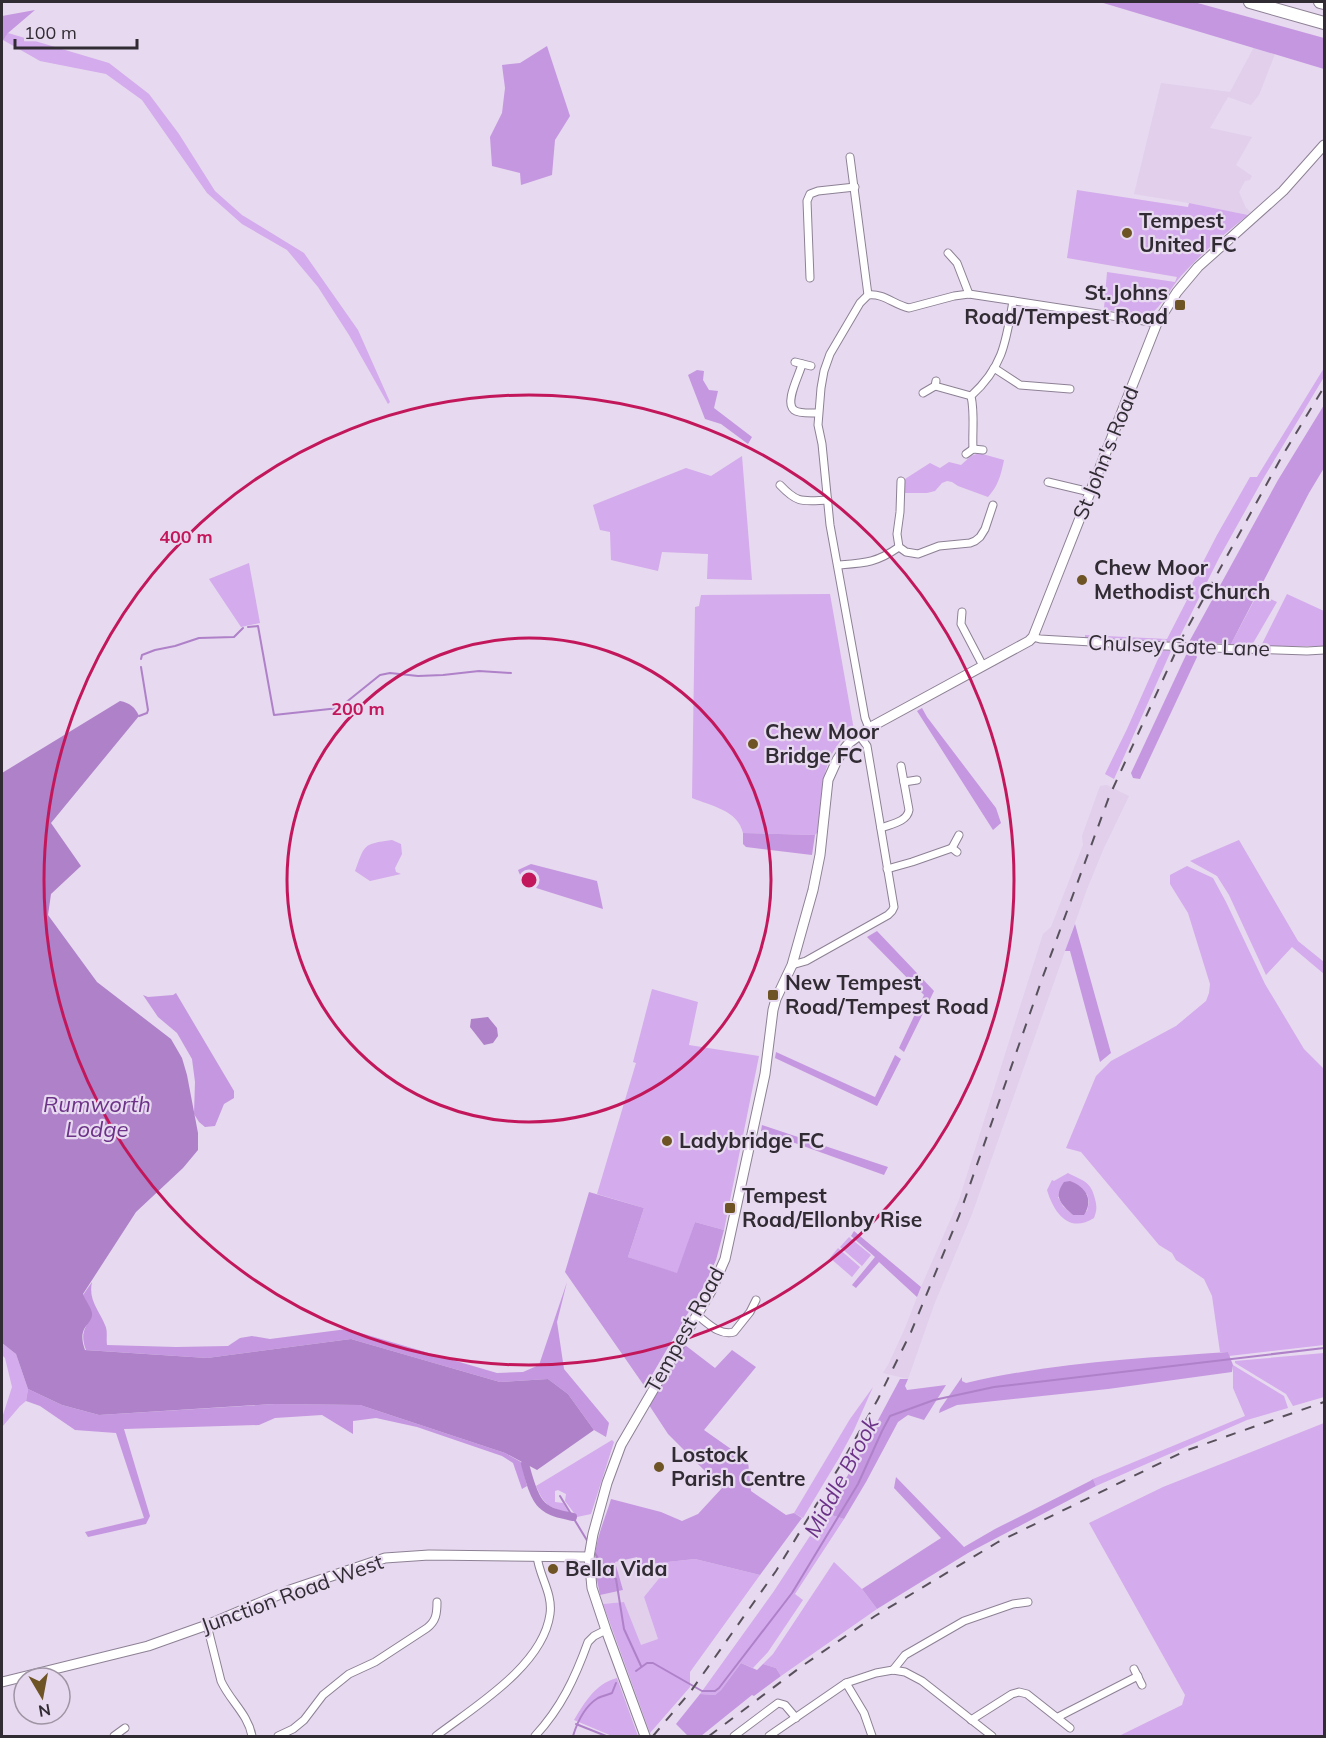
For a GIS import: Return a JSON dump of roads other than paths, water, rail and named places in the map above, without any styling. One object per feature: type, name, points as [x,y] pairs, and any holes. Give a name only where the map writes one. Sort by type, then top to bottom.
[{"type":"highway","points":[[1250,2],[1324,23]]},
{"type":"highway","points":[[1320,2],[1324,3]]},
{"type":"street","name":"St John's Road","points":[[1034,637],[1157,322],[1177,292],[1198,267],[1283,191],[1324,145]]},
{"type":"street","points":[[850,157],[868,295]]},
{"type":"street","points":[[810,278],[807,201],[810,194],[855,187]]},
{"type":"street","points":[[948,253],[957,263],[969,294]]},
{"type":"street","points":[[1034,637],[869,728],[865,718],[838,565],[818,425],[824,371],[830,354],[860,303],[868,295],[880,295],[909,308],[969,294],[1157,322]]},
{"type":"street","points":[[971,396],[986,381],[1005,344],[1013,301]]},
{"type":"street","points":[[812,366],[798,363],[790,400],[795,411],[818,413]]},
{"type":"street","points":[[994,368],[1027,387],[1059,392],[1070,389]]},
{"type":"street","points":[[923,393],[936,383],[971,396]]},
{"type":"street","points":[[971,396],[974,417],[972,429],[974,449]]},
{"type":"street","points":[[966,453],[974,449],[983,450]]},
{"type":"street","points":[[899,548],[897,534],[901,481]]},
{"type":"street","points":[[1048,482],[1090,492]]},
{"type":"street","points":[[780,485],[789,498],[801,501],[828,500]]},
{"type":"street","points":[[899,548],[918,554],[939,546],[975,541],[985,529],[993,505]]},
{"type":"street","points":[[838,565],[867,563],[899,548]]},
{"type":"street","points":[[962,612],[961,624],[983,666]]},
{"type":"street","points":[[953,621],[961,624]]},
{"type":"street","name":"Chulsey Gate Lane","points":[[1034,637],[1143,645],[1324,650]]},
{"type":"street","name":"Tempest Road","points":[[644,1734],[592,1588],[589,1557],[592,1534],[621,1445],[697,1315],[719,1274],[727,1251],[765,1074],[773,1010],[792,965],[816,879],[828,780],[837,759],[845,748],[869,728]]},
{"type":"street","points":[[792,965],[806,961],[888,915],[894,907],[867,746],[859,735]]},
{"type":"street","points":[[881,828],[905,819],[908,815],[901,765]]},
{"type":"street","points":[[904,782],[916,780]]},
{"type":"street","points":[[887,869],[954,850],[958,835]]},
{"type":"street","points":[[697,1315],[718,1331],[734,1332],[750,1312],[756,1300]]},
{"type":"street","name":"Junction Road West","points":[[2,1682],[148,1646],[290,1590],[385,1558],[436,1555],[589,1557]]},
{"type":"street","points":[[436,1737],[510,1679],[528,1660],[538,1645],[550,1614],[550,1600],[538,1567],[537,1556]]},
{"type":"street","points":[[278,1737],[304,1720],[323,1695],[349,1674],[375,1662],[434,1623],[437,1602]]},
{"type":"street","points":[[893,1670],[904,1655],[964,1621],[1012,1604],[1028,1602]]},
{"type":"street","points":[[207,1624],[221,1681],[246,1718],[252,1737]]},
{"type":"street","points":[[534,1737],[550,1720],[569,1690],[588,1642],[606,1630]]},
{"type":"street","points":[[772,1736],[846,1683],[893,1670],[905,1672],[922,1681],[992,1737]]},
{"type":"street","points":[[1058,1717],[1136,1672],[1142,1685]]},
{"type":"street","points":[[846,1683],[864,1713],[872,1737]]},
{"type":"street","points":[[971,1720],[1019,1692],[1027,1694],[1070,1728]]},
{"type":"street","points":[[734,1737],[778,1703],[785,1705],[796,1718]]},
{"type":"street","points":[[114,1737],[126,1728]]},
{"type":"water","name":"Rumworth Lodge","points":[[120,701],[132,706],[139,716],[51,823],[81,866],[51,894],[48,915],[97,982],[171,1039],[182,1058],[187,1075],[198,1133],[198,1150],[183,1168],[136,1212],[83,1294],[92,1313],[82,1336],[85,1350],[207,1358],[351,1339],[500,1382],[548,1379],[568,1394],[594,1430],[537,1470],[505,1453],[360,1405],[273,1404],[99,1415],[62,1405],[28,1389],[16,1354],[2,1343],[2,773]]},
{"type":"water","points":[[488,1017],[497,1028],[498,1036],[493,1043],[484,1045],[470,1027],[471,1019]]},
{"type":"water","points":[[1070,1181],[1084,1190],[1087,1195],[1088,1204],[1084,1215],[1073,1215],[1060,1200],[1061,1187],[1064,1182]]},
{"type":"waterway","points":[[248,627],[258,626],[274,715],[339,708],[380,675],[390,673],[418,676],[479,671],[511,673]]},
{"type":"waterway","points":[[141,659],[142,655],[155,650],[199,638],[234,637],[243,628]]},
{"type":"waterway","points":[[139,716],[147,713],[148,710],[141,667]]},
{"type":"waterway","name":"Middle Brook","points":[[636,1671],[647,1663],[653,1663],[702,1691],[715,1691],[719,1688],[792,1593],[858,1484],[890,1416],[934,1400],[994,1387],[1324,1348]]},
{"type":"waterway","points":[[525,1464],[533,1491],[542,1505],[553,1512],[573,1517]]},
{"type":"waterway","points":[[560,1496],[588,1542]]},
{"type":"waterway","points":[[593,1550],[605,1570],[616,1579],[624,1629],[641,1666]]},
{"type":"waterway","name":"Middle Brook","points":[[573,1736],[579,1720],[589,1705],[598,1698],[612,1693],[616,1683]]},
{"type":"waterway","points":[[576,1724],[606,1736]]},
{"type":"railway","points":[[653,1736],[691,1691],[776,1571],[878,1399],[911,1332],[959,1216],[1109,797],[1183,636],[1281,458],[1324,387]]},
{"type":"railway","points":[[709,1736],[802,1666],[875,1616],[998,1542],[1185,1451],[1324,1402]]},
{"type":"place","name":"Tempest United FC","points":[[1127,233]]},
{"type":"place","name":"St.Johns Road/Tempest Road","points":[[1180,305]]},
{"type":"place","name":"Chew Moor Methodist Church","points":[[1082,580]]},
{"type":"place","name":"Chew Moor Bridge FC","points":[[753,744]]},
{"type":"place","name":"New Tempest Road/Tempest Road","points":[[773,995]]},
{"type":"place","name":"Ladybridge FC","points":[[667,1141]]},
{"type":"place","name":"Tempest Road/Ellonby Rise","points":[[730,1208]]},
{"type":"place","name":"Lostock Parish Centre","points":[[659,1467]]},
{"type":"place","name":"Bella Vida","points":[[553,1569]]}]
